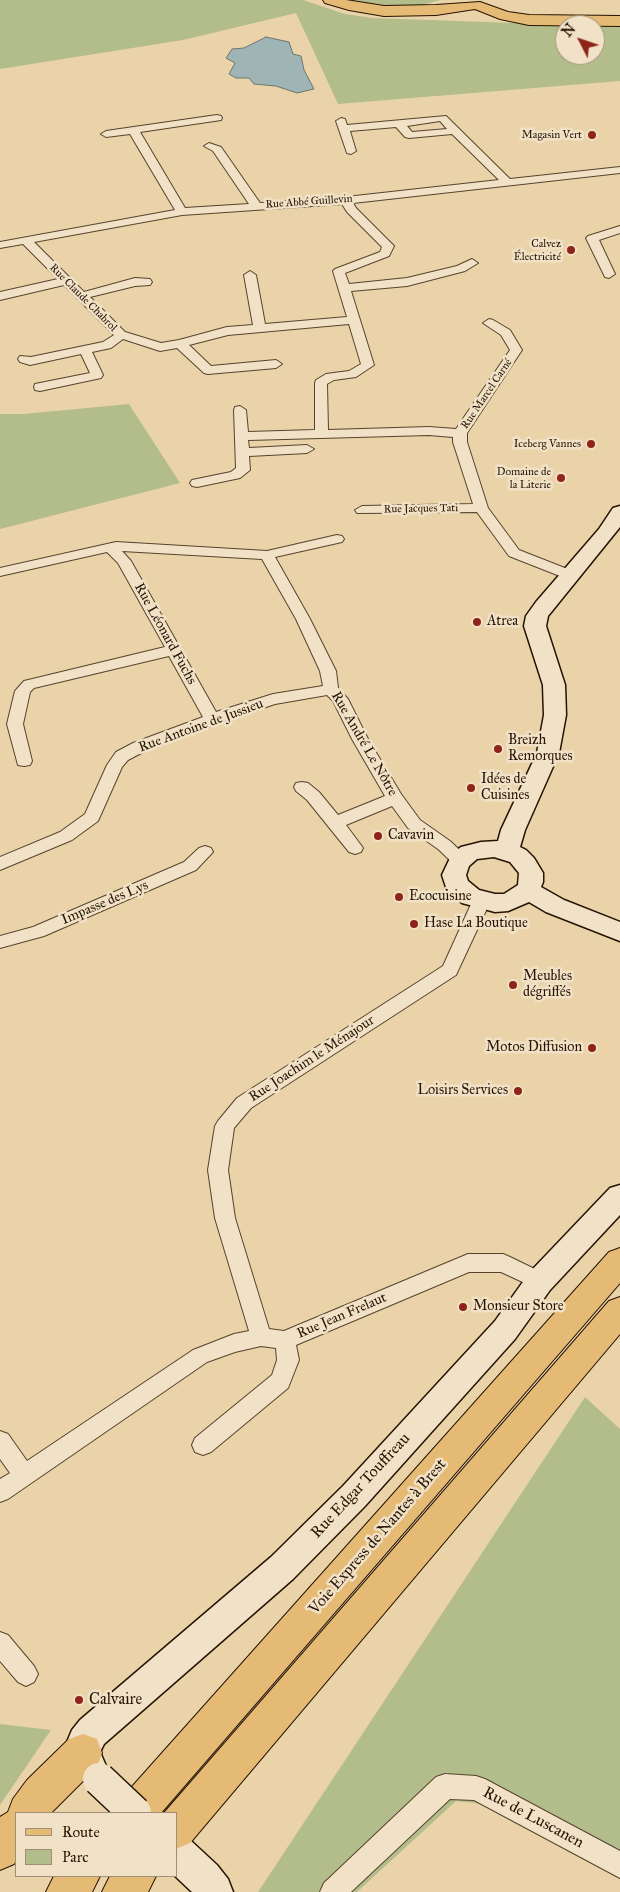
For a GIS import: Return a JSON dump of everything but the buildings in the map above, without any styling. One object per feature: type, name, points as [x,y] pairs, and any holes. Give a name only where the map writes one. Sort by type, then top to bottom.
[{"type":"main road","points":[[330,0],[370,10],[419,10],[475,6],[501,1],[509,11],[530,16],[620,19]]},
{"type":"main road","points":[[419,10],[452,0],[505,16],[529,20],[620,19]]},
{"type":"main road","name":"Voie Express de Nantes à Brest","points":[[136,1812],[620,1261]]},
{"type":"main road","points":[[178,1827],[620,1311]]},
{"type":"main road","points":[[28,1812],[41,1794],[91,1766]]},
{"type":"main road","points":[[0,1850],[15,1829]]},
{"type":"main road","points":[[66,1892],[79,1877]]},
{"type":"main road","points":[[122,1892],[135,1877]]},
{"type":"street","points":[[106,134],[216,118]]},
{"type":"street","points":[[351,151],[342,124],[399,124],[442,118],[506,181]]},
{"type":"street","points":[[133,130],[182,212]]},
{"type":"street","points":[[209,146],[217,149],[256,206]]},
{"type":"street","name":"Rue Abbé Guillevin","points":[[0,245],[182,212],[346,200],[620,170]]},
{"type":"street","points":[[322,434],[320,383],[330,377],[352,374],[368,365],[338,271],[385,254],[388,246],[351,210],[346,200]]},
{"type":"street","points":[[609,274],[592,238],[620,229]]},
{"type":"street","name":"Rue Claude Chabrol","points":[[28,240],[29,244],[121,335],[160,347],[180,344],[227,330],[354,320]]},
{"type":"street","points":[[344,288],[407,282],[461,269],[472,263]]},
{"type":"street","points":[[250,275],[259,327]]},
{"type":"street","points":[[0,296],[67,281]]},
{"type":"street","points":[[81,296],[135,282],[146,282]]},
{"type":"street","name":"Rue Marcel Carné","points":[[489,323],[506,334],[516,350],[460,433],[460,442],[481,508],[514,553],[570,575]]},
{"type":"street","points":[[24,359],[30,361],[108,345],[121,335]]},
{"type":"street","points":[[180,344],[208,370],[276,364]]},
{"type":"street","points":[[40,387],[97,375],[85,350]]},
{"type":"street","points":[[197,483],[235,475],[243,470],[240,410]]},
{"type":"street","points":[[241,436],[429,431],[460,433]]},
{"type":"street","points":[[242,452],[307,450]]},
{"type":"street","name":"Rue Jacques Tati","points":[[362,510],[481,508]]},
{"type":"street","points":[[507,851],[513,830],[548,753],[555,715],[554,685],[535,626],[537,616],[543,606],[606,533],[620,512]]},
{"type":"street","points":[[0,572],[114,550],[267,555],[337,540]]},
{"type":"street","name":"Rue Léonard Fuchs","points":[[114,550],[124,561],[212,718]]},
{"type":"street","name":"Rue André Le Nôtre","points":[[267,555],[304,620],[328,672],[331,689],[340,699],[360,739],[395,798],[414,824],[444,845],[460,860]]},
{"type":"street","points":[[24,761],[16,724],[23,691],[29,684],[174,650]]},
{"type":"street","name":"Rue Antoine de Jussieu","points":[[0,864],[66,836],[92,817],[114,765],[122,756],[139,747],[212,718],[273,699],[331,689]]},
{"type":"street","points":[[302,787],[313,796],[355,848]]},
{"type":"street","points":[[335,823],[395,798]]},
{"type":"street","points":[[481,850],[507,851],[518,856],[531,872],[532,882],[519,898],[495,904],[481,902],[466,894],[456,884],[454,875],[460,860],[481,850]]},
{"type":"street","name":"Impasse des Lys","points":[[0,942],[38,932],[190,866],[205,852]]},
{"type":"street","points":[[527,890],[555,906],[620,932]]},
{"type":"street","name":"Rue Joachim le Ménajour","points":[[261,1337],[225,1218],[218,1170],[225,1126],[244,1103],[450,970],[481,902]]},
{"type":"street","name":"Rue Edgar Touffreau","points":[[91,1766],[84,1742],[92,1732],[282,1568],[354,1496],[505,1330],[540,1280],[620,1196]]},
{"type":"street","name":"Rue Jean Frelaut","points":[[0,1492],[200,1356],[234,1343],[261,1337],[284,1340],[468,1263],[503,1263],[540,1280]]},
{"type":"street","points":[[203,1445],[281,1381],[288,1360],[284,1340]]},
{"type":"street","points":[[0,1441],[24,1475]]},
{"type":"street","points":[[0,1643],[26,1674]]},
{"type":"street","points":[[91,1766],[134,1812]]},
{"type":"street","name":"Rue de Luscanen","points":[[333,1892],[445,1786],[476,1788],[620,1865]]},
{"type":"street","points":[[178,1854],[210,1885]]},
{"type":"green space","points":[[0,0],[303,0],[345,14],[373,18],[555,24],[555,65],[605,65],[605,26],[620,27],[620,81],[338,104],[296,13],[183,40],[0,69]]},
{"type":"green space","points":[[344,0],[440,0],[412,8],[398,9]]},
{"type":"green space","points":[[129,404],[180,483],[0,529],[0,414],[24,414]]},
{"type":"green space","points":[[585,1397],[620,1429],[620,1879],[482,1804],[456,1801],[357,1892],[258,1892]]},
{"type":"green space","points":[[0,1724],[51,1730],[0,1805]]},
{"type":"shaded area","points":[[266,37],[289,42],[293,54],[301,56],[304,70],[314,89],[297,93],[276,86],[254,84],[249,78],[236,78],[229,74],[235,63],[226,58],[232,49],[244,48]]},
{"type":"place","name":"Magasin Vert","points":[[592,135]]},
{"type":"place","name":"Calvez Électricité","points":[[571,250]]},
{"type":"place","name":"Iceberg Vannes","points":[[591,444]]},
{"type":"place","name":"Domaine de la Literie","points":[[561,478]]},
{"type":"place","name":"Atrea","points":[[477,622]]},
{"type":"place","name":"Breizh Remorques","points":[[498,749]]},
{"type":"place","name":"Idées de Cuisines","points":[[471,788]]},
{"type":"place","name":"Cavavin","points":[[378,836]]},
{"type":"place","name":"Ecocuisine","points":[[399,897]]},
{"type":"place","name":"Hase La Boutique","points":[[414,924]]},
{"type":"place","name":"Meubles dégriffés","points":[[513,985]]},
{"type":"place","name":"Motos Diffusion","points":[[592,1048]]},
{"type":"place","name":"Loisirs Services","points":[[518,1091]]},
{"type":"place","name":"Monsieur Store","points":[[463,1307]]},
{"type":"place","name":"Calvaire","points":[[79,1700]]}]
